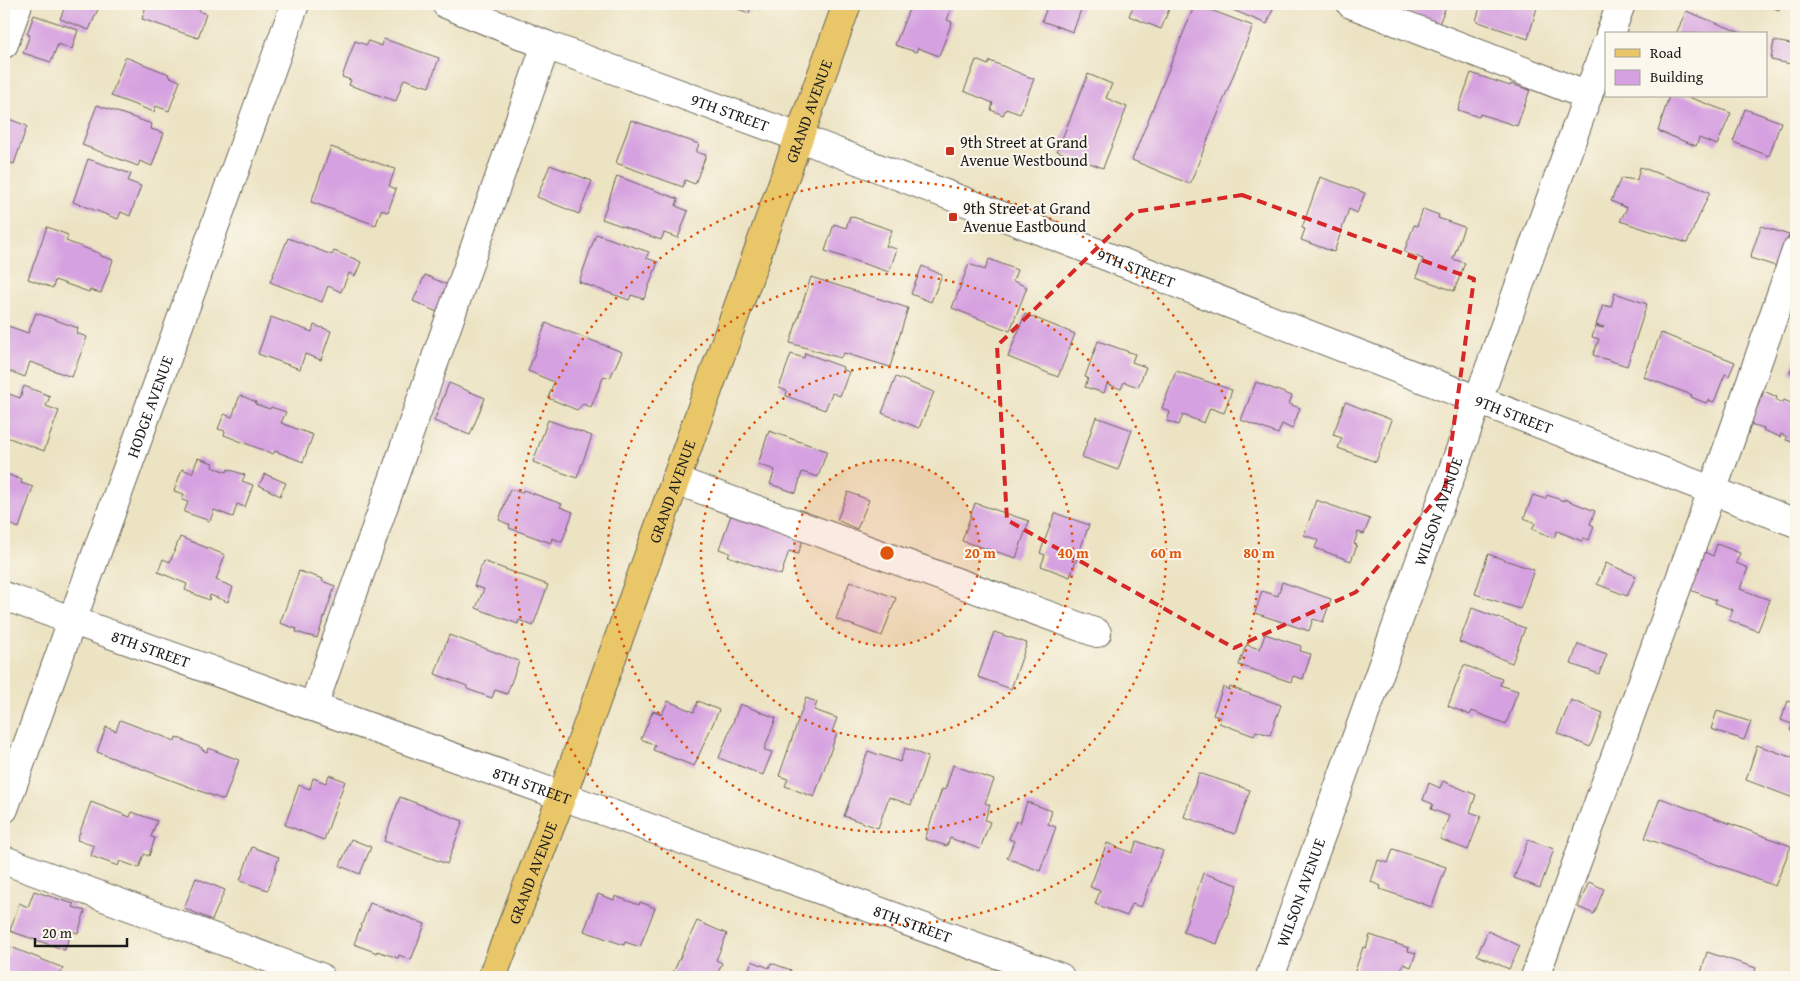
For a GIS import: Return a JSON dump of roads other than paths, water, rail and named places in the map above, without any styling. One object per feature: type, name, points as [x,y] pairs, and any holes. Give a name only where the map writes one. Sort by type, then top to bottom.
[{"type":"main road","name":"GRAND AVENUE","points":[[492,977],[562,796],[847,4]]},
{"type":"street","points":[[4,44],[18,4]]},
{"type":"street","name":"HODGE AVENUE","points":[[4,809],[295,4]]},
{"type":"street","name":"9TH STREET","points":[[446,4],[546,45],[798,137],[1796,523]]},
{"type":"street","points":[[1351,4],[1588,96]]},
{"type":"street","points":[[1611,32],[1621,4]]},
{"type":"street","points":[[313,707],[546,45]]},
{"type":"street","name":"WILSON AVENUE","points":[[1270,977],[1605,48]]},
{"type":"street","points":[[1535,977],[1712,490],[1796,251]]},
{"type":"street","points":[[675,480],[1097,633]]},
{"type":"street","name":"8TH STREET","points":[[4,596],[1060,977]]},
{"type":"street","points":[[4,860],[320,977]]},
{"type":"place","name":"9th Street at Grand Avenue Westbound","points":[[950,151]]},
{"type":"place","name":"9th Street at Grand Avenue Eastbound","points":[[953,217]]}]
